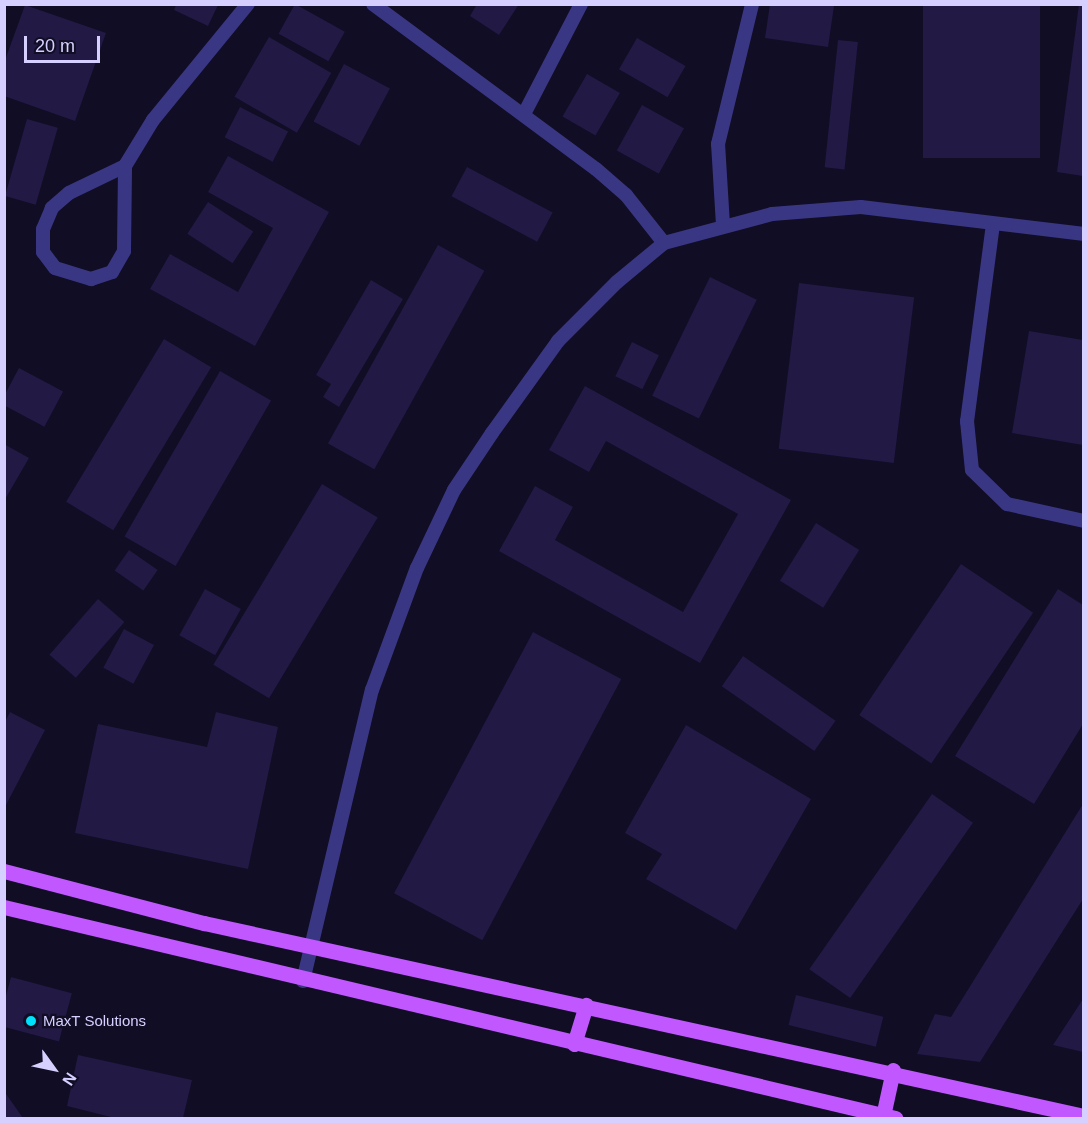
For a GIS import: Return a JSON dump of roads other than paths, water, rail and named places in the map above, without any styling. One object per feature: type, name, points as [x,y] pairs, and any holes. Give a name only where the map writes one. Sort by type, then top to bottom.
[{"type":"main road","points":[[4,871],[309,945],[893,1070],[1083,1116]]},
{"type":"main road","points":[[4,907],[303,981],[887,1118],[893,1070]]},
{"type":"main road","points":[[574,1044],[586,1005]]},
{"type":"lane","points":[[125,166],[69,193],[52,208],[42,229],[43,252],[55,268],[91,279],[112,272],[124,250],[125,166],[153,120],[248,4]]},
{"type":"lane","points":[[373,4],[524,114],[626,195],[664,243]]},
{"type":"lane","points":[[524,114],[572,31],[581,4]]},
{"type":"lane","points":[[723,225],[718,144],[752,4]]},
{"type":"lane","points":[[303,981],[309,945],[372,690],[417,568],[454,490],[558,341],[664,243],[723,225],[772,214],[861,207],[1083,234]]},
{"type":"lane","points":[[993,224],[967,421],[972,470],[1007,504],[1083,521]]},
{"type":"place","name":"MaxT Solutions","points":[[31,1021]]}]
